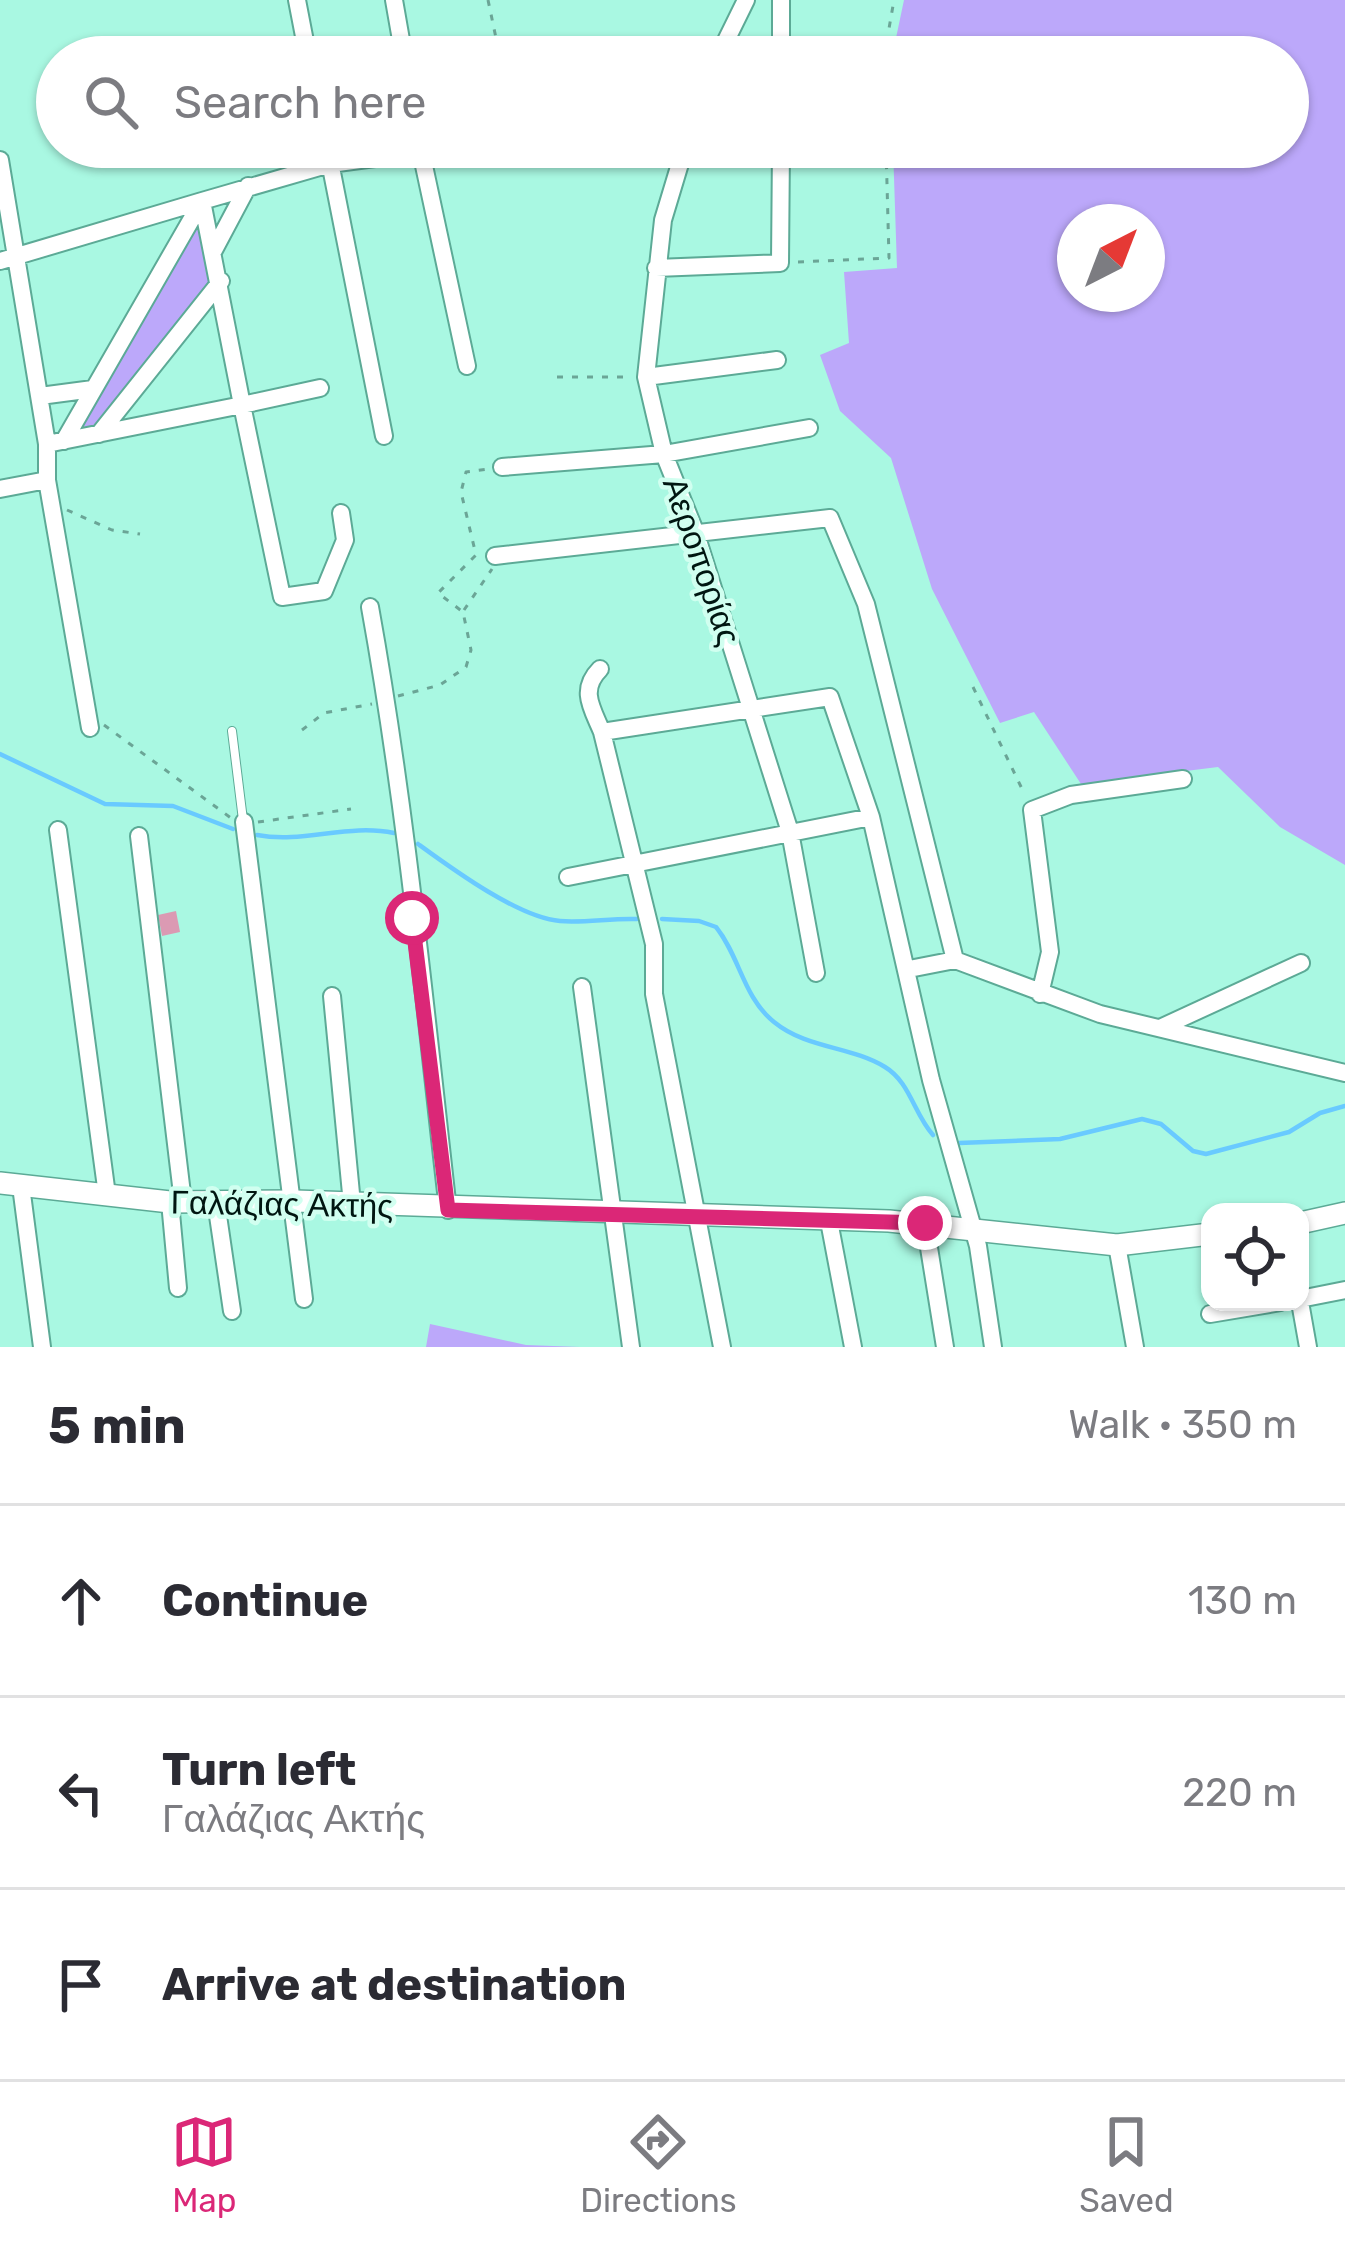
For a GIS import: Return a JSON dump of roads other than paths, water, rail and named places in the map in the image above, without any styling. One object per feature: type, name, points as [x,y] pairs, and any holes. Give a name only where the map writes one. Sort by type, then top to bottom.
[{"type":"street","points":[[297,0],[304,36]]},
{"type":"street","points":[[394,0],[400,36]]},
{"type":"street","points":[[728,36],[746,0]]},
{"type":"street","points":[[781,0],[781,36]]},
{"type":"street","points":[[0,160],[9,260],[40,396],[56,442]]},
{"type":"street","points":[[9,260],[294,168]]},
{"type":"street","points":[[331,168],[384,436]]},
{"type":"street","points":[[424,168],[467,366]]},
{"type":"street","name":"Αεροπορίας","points":[[678,168],[662,220],[646,377],[664,454],[695,531],[790,832],[815,973]]},
{"type":"street","points":[[656,268],[780,263],[781,168]]},
{"type":"street","points":[[214,250],[248,186]]},
{"type":"street","points":[[89,721],[49,489],[56,442],[93,389],[202,201]]},
{"type":"street","points":[[202,201],[282,597],[324,591],[345,540],[341,513]]},
{"type":"street","points":[[163,213],[176,246]]},
{"type":"street","points":[[99,434],[221,281]]},
{"type":"street","points":[[646,377],[777,360]]},
{"type":"street","points":[[136,387],[145,424]]},
{"type":"street","points":[[56,442],[320,388]]},
{"type":"street","points":[[40,396],[93,389]]},
{"type":"street","points":[[502,466],[664,454],[808,428]]},
{"type":"street","points":[[0,489],[49,489]]},
{"type":"street","points":[[504,554],[830,518],[866,604],[955,960]]},
{"type":"street","points":[[370,607],[404,799],[408,883],[448,1210]]},
{"type":"street","points":[[600,669],[590,679],[587,697],[602,732],[638,866],[654,944],[654,994],[722,1347]]},
{"type":"street","points":[[602,732],[830,697],[871,817],[931,1080],[971,1226],[993,1347]]},
{"type":"street","points":[[1040,994],[1050,952],[1032,810],[1071,795],[1183,779]]},
{"type":"street","points":[[568,877],[871,817]]},
{"type":"street","points":[[244,822],[304,1299]]},
{"type":"street","points":[[58,830],[107,1195]]},
{"type":"street","points":[[139,836],[176,1202],[178,1288]]},
{"type":"street","points":[[909,969],[955,960],[1040,994],[1345,1073]]},
{"type":"street","points":[[1160,1028],[1301,963]]},
{"type":"street","points":[[582,988],[631,1347]]},
{"type":"street","points":[[332,996],[352,1204]]},
{"type":"street","points":[[10,1185],[42,1347]]},
{"type":"street","name":"Γαλάζιας Ακτής","points":[[10,1185],[176,1202],[295,1201],[448,1210],[611,1210],[925,1223],[1117,1244],[1201,1235]]},
{"type":"street","points":[[216,1202],[232,1311]]},
{"type":"street","points":[[1309,1221],[1345,1213]]},
{"type":"street","points":[[829,1221],[853,1347]]},
{"type":"street","points":[[925,1223],[945,1347]]},
{"type":"street","points":[[1117,1244],[1135,1347]]},
{"type":"street","points":[[1309,1298],[1345,1290]]},
{"type":"street","points":[[1210,1314],[1228,1311]]},
{"type":"street","points":[[1302,1311],[1308,1347]]},
{"type":"lane","points":[[232,731],[244,822]]},
{"type":"waterway","points":[[0,754],[105,804],[173,806],[233,829]]},
{"type":"waterway","points":[[257,835],[394,833]]},
{"type":"waterway","points":[[418,844],[486,890],[543,918],[637,919]]},
{"type":"waterway","points":[[662,919],[716,927],[755,1001],[774,1022],[800,1037],[885,1067],[900,1081],[933,1135]]},
{"type":"waterway","points":[[959,1143],[1060,1139],[1142,1119],[1161,1124],[1193,1151],[1206,1154],[1289,1132],[1320,1113],[1345,1106]]}]
